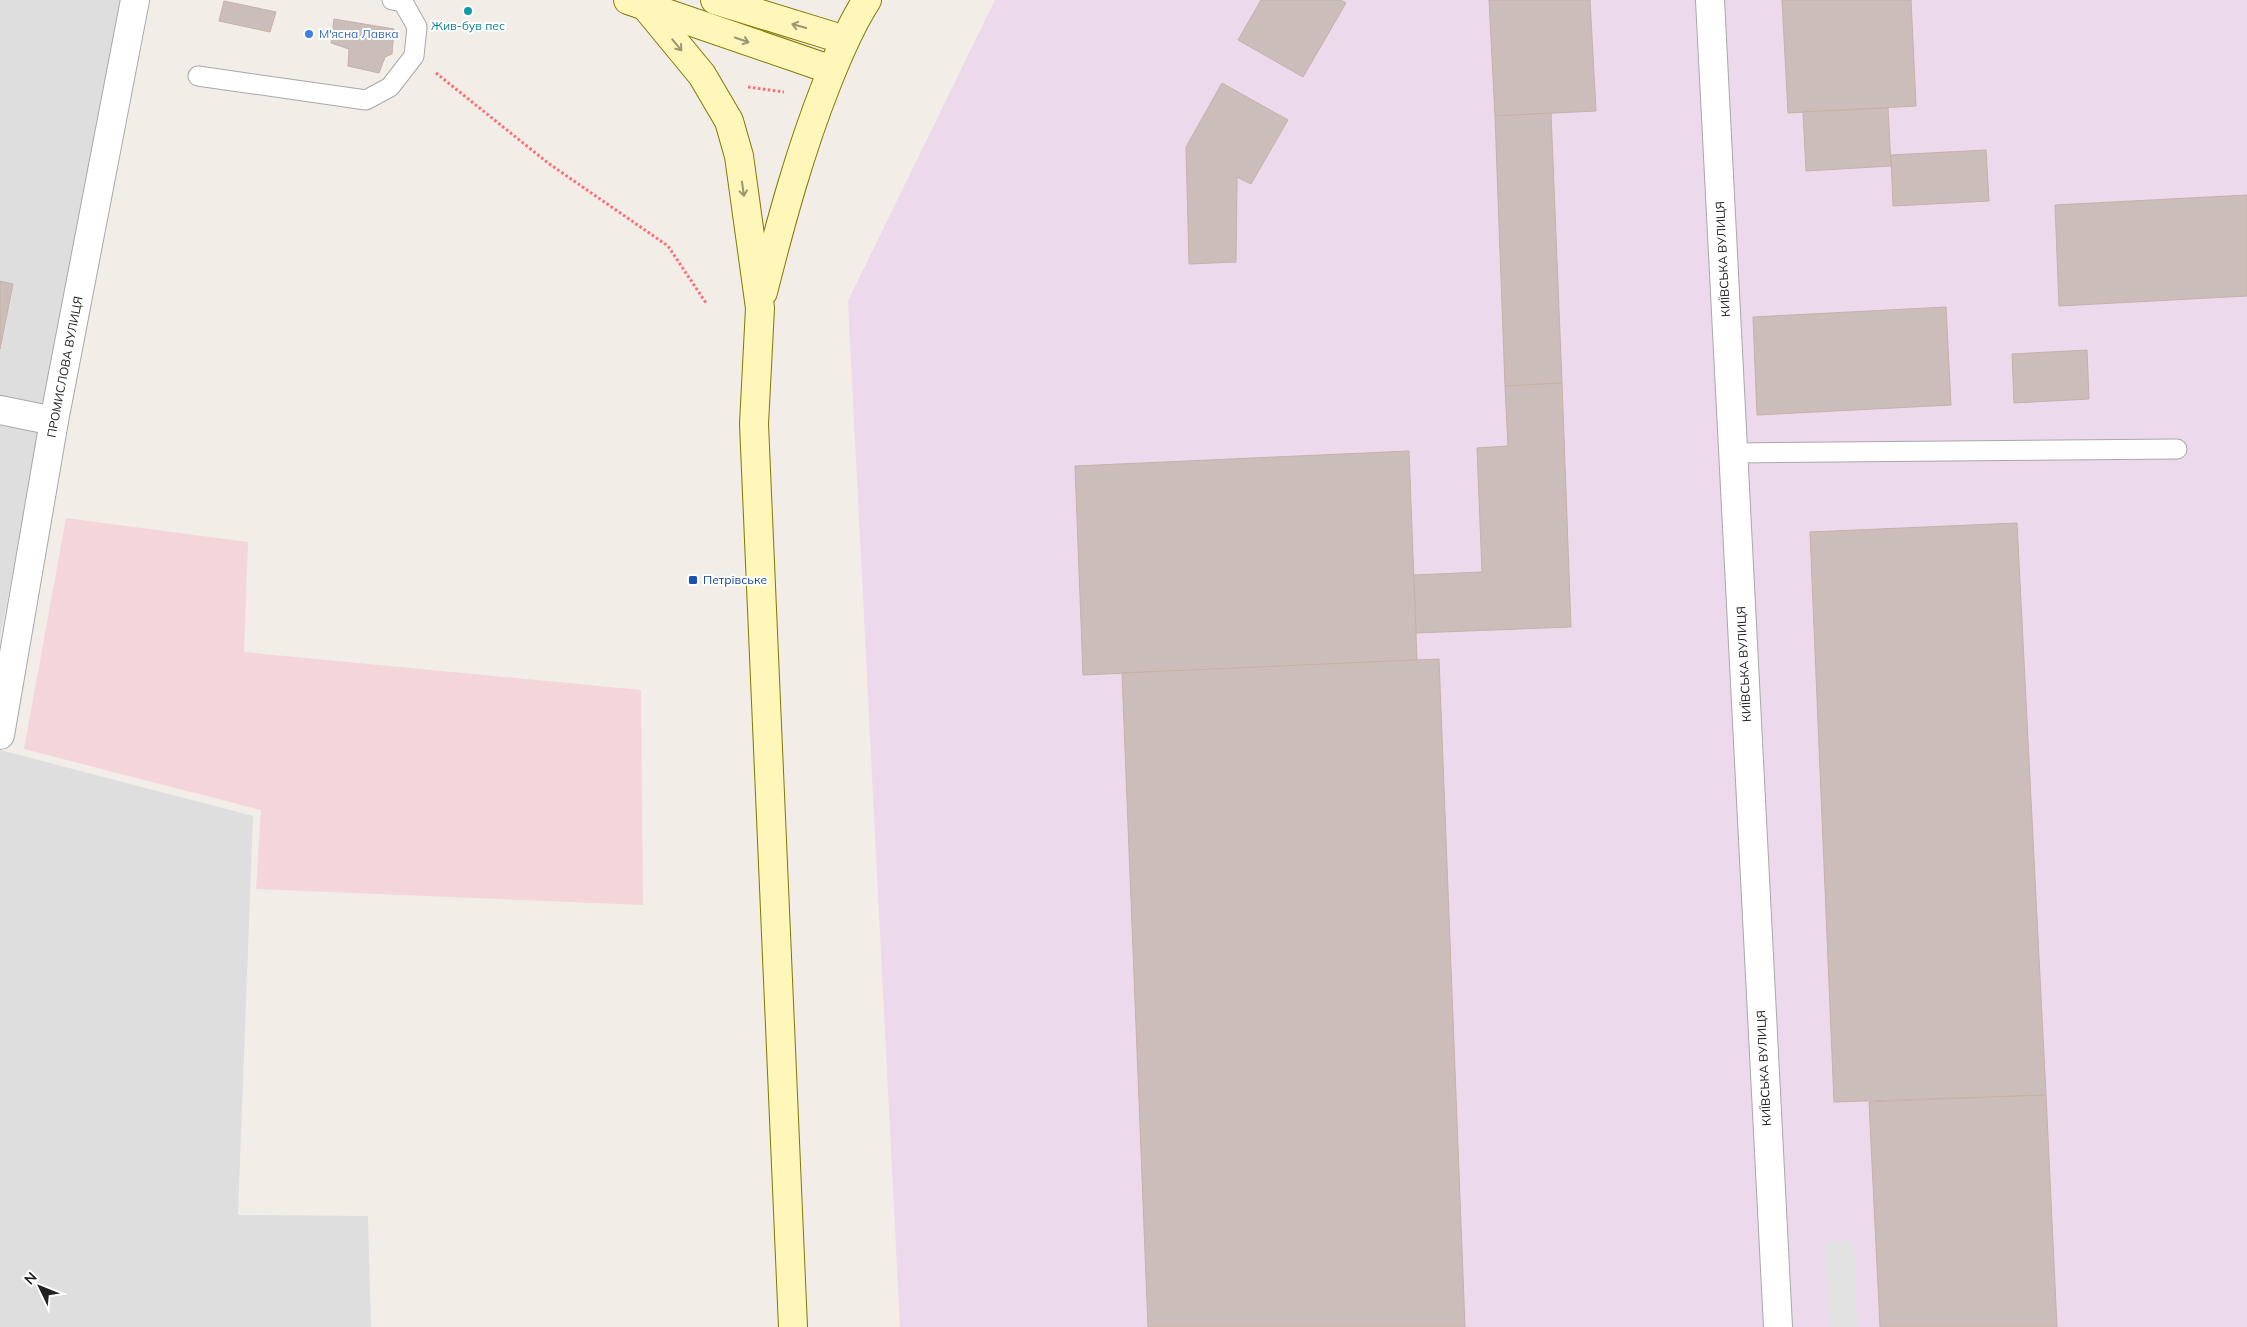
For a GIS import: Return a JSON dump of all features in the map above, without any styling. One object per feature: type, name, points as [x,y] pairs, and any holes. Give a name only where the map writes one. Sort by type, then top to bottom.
[{"type":"main road","points":[[716,0],[845,40]]},
{"type":"main road","points":[[747,11],[787,0]]},
{"type":"main road","points":[[793,1327],[754,424],[760,308],[783,211],[813,120],[845,40],[867,0]]},
{"type":"main road","points":[[641,2],[832,70]]},
{"type":"main road","points":[[641,2],[702,75],[729,121],[739,156],[760,308]]},
{"type":"street","name":"ПРОМИСЛОВА ВУЛИЦЯ","points":[[0,735],[54,422],[135,0]]},
{"type":"street","name":"КИЇВСЬКА ВУЛИЦЯ","points":[[1710,0],[1778,1327]]},
{"type":"street","points":[[0,410],[54,422]]},
{"type":"lane","points":[[198,76],[366,100],[390,87],[414,56],[417,27],[403,2],[392,0]]},
{"type":"lane","points":[[1733,453],[2177,449]]},
{"type":"path","points":[[414,56],[548,163],[668,246],[706,303]]},
{"type":"path","points":[[742,85],[784,92]]},
{"type":"shaded area","points":[[0,0],[121,0],[0,639]]},
{"type":"shaded area","points":[[995,0],[2247,0],[2247,1327],[900,1327],[848,301]]},
{"type":"shaded area","points":[[66,518],[248,542],[244,652],[641,690],[643,905],[256,889],[261,810],[24,749]]},
{"type":"shaded area","points":[[0,750],[253,816],[238,1215],[368,1216],[371,1327],[0,1327]]},
{"type":"shaded area","points":[[1854,1241],[1857,1327],[1829,1327],[1825,1242]]},
{"type":"building","points":[[1261,0],[1341,0],[1346,3],[1303,77],[1238,40]]},
{"type":"building","points":[[1489,0],[1590,0],[1596,111],[1495,116]]},
{"type":"building","points":[[1782,0],[1911,0],[1916,106],[1788,113]]},
{"type":"building","points":[[224,1],[276,12],[270,32],[219,21]]},
{"type":"building","points":[[334,19],[394,29],[392,54],[385,57],[379,73],[348,66],[349,49],[331,43]]},
{"type":"building","points":[[1222,83],[1288,120],[1251,184],[1237,177],[1236,262],[1189,264],[1186,147]]},
{"type":"building","points":[[1888,108],[1891,166],[1806,171],[1803,112]]},
{"type":"building","points":[[1551,113],[1562,383],[1505,386],[1495,116]]},
{"type":"building","points":[[1986,150],[1989,201],[1893,206],[1891,155]]},
{"type":"building","points":[[2247,195],[2247,296],[2059,306],[2055,205]]},
{"type":"building","points":[[0,281],[13,284],[0,349]]},
{"type":"building","points":[[1946,307],[1951,405],[1757,415],[1753,317]]},
{"type":"building","points":[[2087,350],[2089,399],[2014,403],[2012,354]]},
{"type":"building","points":[[1562,383],[1571,627],[1416,633],[1414,575],[1482,572],[1477,448],[1508,446],[1505,386]]},
{"type":"building","points":[[1409,451],[1417,660],[1083,675],[1075,466]]},
{"type":"building","points":[[2017,523],[2046,1095],[1834,1102],[1810,532]]},
{"type":"building","points":[[1439,659],[1465,1327],[1148,1327],[1122,673]]},
{"type":"building","points":[[2046,1095],[2057,1327],[1880,1327],[1869,1102]]},
{"type":"place","name":"Жив-був пес","points":[[468,11]]},
{"type":"place","name":"М'ясна Лавка","points":[[309,34]]},
{"type":"place","name":"Петрівське","points":[[693,580]]}]
